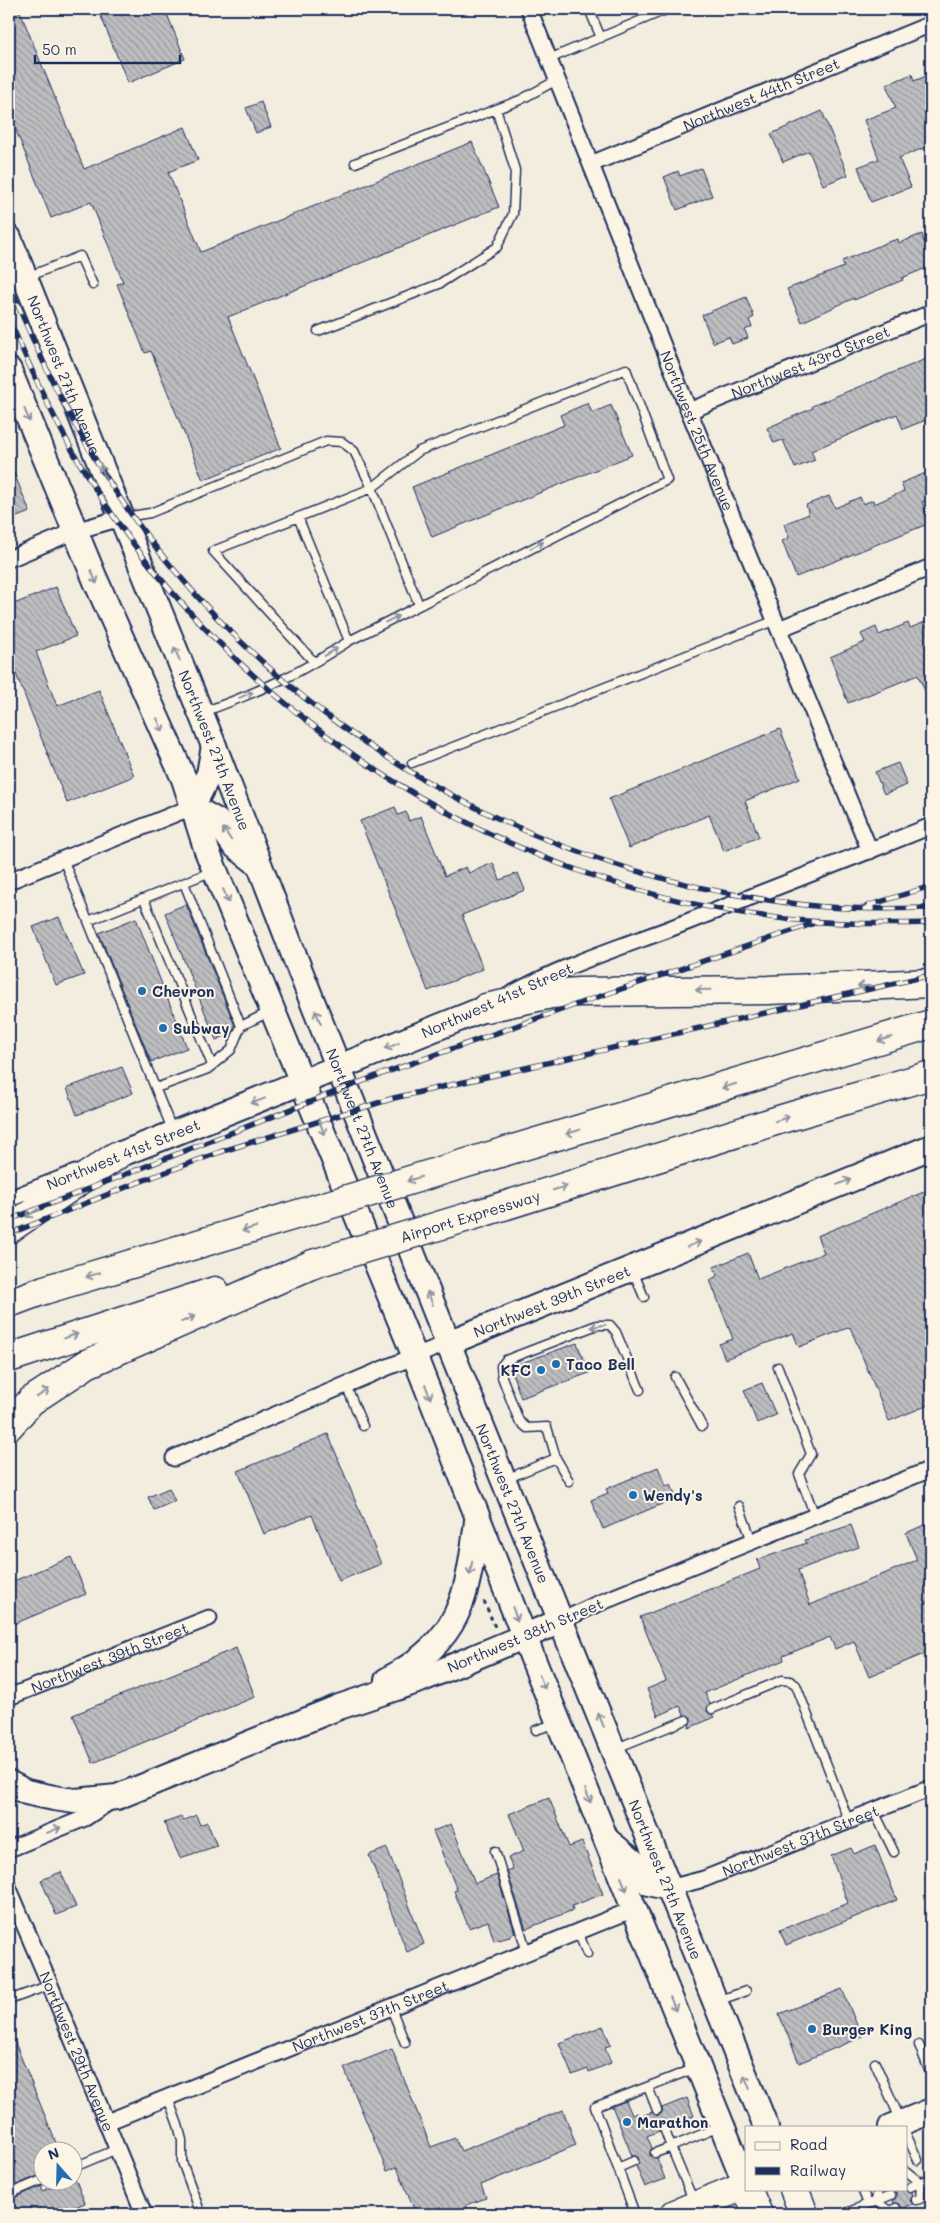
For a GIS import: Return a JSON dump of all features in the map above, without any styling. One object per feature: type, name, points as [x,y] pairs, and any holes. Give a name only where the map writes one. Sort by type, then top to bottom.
[{"type":"highway","points":[[486,1008],[552,994],[579,992],[768,990],[931,982]]},
{"type":"highway","points":[[9,1303],[44,1290],[931,1024]]},
{"type":"highway","name":"Airport Expressway","points":[[9,1358],[226,1287],[313,1264],[931,1075]]},
{"type":"highway","points":[[9,1229],[116,1156]]},
{"type":"highway","points":[[9,1426],[32,1400],[87,1364],[313,1264]]},
{"type":"highway","points":[[685,2210],[745,2187]]},
{"type":"highway","points":[[747,2190],[758,2214]]},
{"type":"highway","points":[[794,2190],[804,2214]]},
{"type":"main road","name":"Northwest 27th Avenue","points":[[9,238],[120,518],[201,713],[337,1067],[766,2126]]},
{"type":"main road","points":[[9,370],[76,532],[184,779],[215,871],[415,1357],[524,1637],[745,2184]]},
{"type":"main road","points":[[192,807],[209,774],[214,746]]},
{"type":"main road","points":[[192,807],[217,820],[234,845],[259,864]]},
{"type":"main road","name":"Northwest 41st Street","points":[[116,1156],[486,1008]]},
{"type":"main road","name":"Northwest 39th Street","points":[[448,1343],[771,1217],[931,1147]]},
{"type":"main road","points":[[339,1707],[408,1668],[434,1647],[445,1635],[454,1622],[464,1599],[472,1568],[478,1519]]},
{"type":"main road","name":"Northwest 38th Street","points":[[9,1783],[26,1792],[75,1801],[117,1798],[339,1707],[420,1680],[561,1621]]},
{"type":"main road","points":[[606,1838],[635,1863],[649,1883],[669,1888]]},
{"type":"main road","points":[[902,2126],[931,2110]]},
{"type":"street","name":"Northwest 25th Avenue","points":[[529,9],[689,411],[870,851]]},
{"type":"street","name":"Northwest 44th Street","points":[[591,164],[931,24]]},
{"type":"street","name":"Northwest 43rd Street","points":[[689,411],[931,313]]},
{"type":"street","points":[[9,559],[76,532],[120,518]]},
{"type":"street","points":[[777,625],[931,567]]},
{"type":"street","points":[[9,881],[192,807]]},
{"type":"street","name":"Northwest 41st Street","points":[[486,1008],[530,983],[931,826]]},
{"type":"street","name":"Northwest 41st Street","points":[[9,1199],[116,1156]]},
{"type":"street","name":"Northwest 39th Street","points":[[174,1458],[448,1343]]},
{"type":"street","name":"Northwest 38th Street","points":[[561,1621],[597,1604],[931,1469]]},
{"type":"street","name":"Northwest 39th Street","points":[[9,1697],[209,1618]]},
{"type":"street","name":"Northwest 37th Street","points":[[669,1888],[704,1879],[931,1788]]},
{"type":"street","name":"Northwest 38th Street","points":[[9,1849],[85,1818],[117,1798]]},
{"type":"street","name":"Northwest 29th Avenue","points":[[9,1889],[107,2122],[143,2214]]},
{"type":"street","name":"Northwest 37th Street","points":[[107,2122],[634,1909]]},
{"type":"lane","points":[[589,9],[601,38]]},
{"type":"lane","points":[[549,59],[668,9]]},
{"type":"lane","points":[[355,163],[520,100],[557,80]]},
{"type":"lane","points":[[318,331],[439,284],[497,247],[513,214],[515,170],[496,109]]},
{"type":"lane","points":[[25,277],[80,256],[93,285]]},
{"type":"lane","points":[[201,713],[285,678],[314,662],[349,641],[667,480],[626,369],[419,452],[372,488],[213,551],[314,662]]},
{"type":"lane","points":[[120,518],[150,513],[326,441],[342,442],[354,451],[372,488],[419,605]]},
{"type":"lane","points":[[298,517],[349,641]]},
{"type":"lane","points":[[412,763],[777,625]]},
{"type":"lane","points":[[63,859],[173,1134]]},
{"type":"lane","points":[[88,921],[215,871]]},
{"type":"lane","points":[[184,883],[242,1026]]},
{"type":"lane","points":[[144,899],[212,1065]]},
{"type":"lane","points":[[156,1088],[208,1069],[231,1050],[242,1026],[273,1010]]},
{"type":"lane","points":[[633,1270],[644,1297]]},
{"type":"lane","points":[[569,1481],[556,1458],[546,1427],[527,1428],[519,1421],[502,1377],[501,1366],[506,1360],[597,1325],[610,1325],[616,1332],[640,1390]]},
{"type":"lane","points":[[778,1367],[811,1454],[799,1474],[815,1516]]},
{"type":"lane","points":[[675,1377],[702,1426]]},
{"type":"lane","points":[[346,1385],[363,1426]]},
{"type":"lane","points":[[504,1480],[556,1458]]},
{"type":"lane","points":[[739,1506],[752,1541]]},
{"type":"lane","points":[[712,1709],[782,1680],[790,1681],[796,1685],[849,1822]]},
{"type":"lane","points":[[612,1750],[686,1720]]},
{"type":"lane","points":[[536,1730],[558,1722]]},
{"type":"lane","points":[[874,1811],[894,1852]]},
{"type":"lane","points":[[495,1851],[527,1952]]},
{"type":"lane","points":[[578,1932],[587,1954]]},
{"type":"lane","points":[[9,2000],[50,1985]]},
{"type":"lane","points":[[715,2002],[746,1991]]},
{"type":"lane","points":[[391,2008],[405,2042]]},
{"type":"lane","points":[[919,2045],[931,2075]]},
{"type":"lane","points":[[875,2063],[900,2126]]},
{"type":"lane","points":[[635,2214],[595,2107],[698,2068]]},
{"type":"lane","points":[[648,2087],[657,2110]]},
{"type":"lane","points":[[168,2098],[182,2140],[182,2162],[201,2214]]},
{"type":"lane","points":[[655,2153],[722,2126]]},
{"type":"lane","points":[[664,2128],[671,2147],[685,2210]]},
{"type":"lane","points":[[908,2142],[918,2160]]},
{"type":"lane","points":[[82,2164],[118,2149]]},
{"type":"lane","points":[[618,2168],[634,2161]]},
{"type":"lane","points":[[908,2172],[924,2182]]},
{"type":"lane","points":[[910,2187],[924,2182]]},
{"type":"lane","points":[[916,2200],[920,2199],[924,2182]]},
{"type":"lane","points":[[9,2194],[32,2184]]},
{"type":"lane","points":[[863,2190],[872,2203],[890,2211],[896,2208]]},
{"type":"lane","points":[[872,2203],[878,2190]]},
{"type":"lane","points":[[844,2214],[890,2195]]},
{"type":"path","points":[[482,1595],[499,1636]]},
{"type":"building","points":[[9,9],[19,9],[84,169],[185,127],[198,160],[168,172],[201,252],[472,142],[499,207],[228,317],[281,448],[203,480],[151,351],[145,353],[117,284],[123,282],[91,202],[51,218],[9,113]]},
{"type":"building","points":[[98,9],[165,9],[185,59],[128,83]]},
{"type":"building","points":[[912,74],[914,81],[931,74],[931,145],[899,158],[911,187],[871,202],[858,167],[879,159],[864,120],[896,108],[886,85]]},
{"type":"building","points":[[261,102],[271,127],[256,133],[246,108]]},
{"type":"building","points":[[822,111],[848,175],[823,185],[809,151],[783,162],[771,134]]},
{"type":"building","points":[[701,168],[712,196],[677,210],[664,177],[678,171],[680,176]]},
{"type":"building","points":[[922,234],[924,242],[931,239],[931,266],[902,278],[903,280],[854,300],[854,298],[802,322],[787,289],[844,267],[842,261],[888,242],[898,239],[899,243]]},
{"type":"building","points":[[746,297],[754,317],[749,320],[752,327],[745,330],[748,338],[732,344],[729,337],[713,343],[702,315]]},
{"type":"building","points":[[931,357],[931,418],[903,429],[897,414],[811,451],[815,460],[795,468],[783,440],[774,443],[767,428],[813,408],[812,406]]},
{"type":"building","points":[[588,403],[592,413],[611,405],[632,455],[432,537],[412,487],[564,425],[560,415]]},
{"type":"building","points":[[9,461],[30,512],[9,520]]},
{"type":"building","points":[[931,471],[931,498],[922,502],[930,523],[796,577],[782,541],[789,538],[784,524],[809,514],[806,505],[829,496],[835,508],[860,497],[863,504],[873,500],[874,504],[904,491],[901,483]]},
{"type":"building","points":[[56,587],[76,636],[36,652],[57,706],[99,690],[134,776],[67,803],[9,656],[9,606]]},
{"type":"building","points":[[925,622],[931,638],[931,705],[918,675],[848,703],[830,657],[865,642],[861,634],[876,627],[879,635],[908,623],[910,628]]},
{"type":"building","points":[[780,729],[800,778],[745,801],[759,837],[724,851],[709,815],[629,848],[609,799]]},
{"type":"building","points":[[898,763],[907,785],[884,794],[875,772]]},
{"type":"building","points":[[395,807],[398,815],[406,812],[409,821],[421,816],[445,876],[466,867],[469,873],[493,863],[500,880],[518,873],[525,890],[462,915],[483,969],[428,991],[360,821]]},
{"type":"building","points":[[186,904],[235,1026],[232,1033],[216,1040],[165,913]]},
{"type":"building","points":[[59,917],[84,975],[56,985],[33,927]]},
{"type":"building","name":"Chevron","points":[[136,918],[187,1048],[151,1062],[99,933]]},
{"type":"building","points":[[122,1067],[133,1093],[77,1115],[67,1088]]},
{"type":"building","points":[[931,1189],[931,1404],[889,1421],[850,1327],[799,1347],[793,1333],[725,1359],[719,1344],[733,1339],[710,1280],[717,1276],[714,1267],[748,1253],[758,1279],[824,1253],[817,1236]]},
{"type":"building","points":[[577,1343],[589,1373],[521,1398],[510,1367]]},
{"type":"building","points":[[762,1383],[776,1415],[757,1423],[744,1390]]},
{"type":"building","points":[[328,1434],[381,1564],[339,1581],[312,1515],[264,1534],[238,1471]]},
{"type":"building","points":[[658,1467],[666,1486],[671,1484],[676,1498],[603,1529],[591,1500],[608,1493],[606,1489]]},
{"type":"building","points":[[169,1488],[175,1501],[154,1510],[148,1497]]},
{"type":"building","points":[[931,1522],[931,1651],[869,1677],[854,1641],[835,1649],[830,1637],[783,1656],[784,1660],[705,1693],[710,1704],[707,1711],[715,1717],[689,1728],[691,1717],[684,1715],[680,1706],[658,1716],[647,1689],[666,1681],[640,1617],[760,1569],[757,1560],[807,1543],[805,1540],[851,1525],[859,1547],[798,1570],[810,1605],[917,1560],[906,1533]]},
{"type":"building","points":[[71,1557],[86,1594],[9,1626],[9,1583]]},
{"type":"building","points":[[236,1648],[255,1697],[93,1763],[73,1715]]},
{"type":"building","points":[[549,1798],[569,1847],[582,1842],[603,1894],[572,1906],[573,1910],[526,1929],[507,1871],[513,1869],[508,1858],[524,1851],[509,1814]]},
{"type":"building","points":[[196,1815],[200,1825],[207,1822],[217,1846],[180,1858],[164,1823],[181,1817],[183,1821]]},
{"type":"building","points":[[451,1824],[475,1883],[497,1875],[515,1933],[510,1935],[510,1937],[494,1941],[488,1921],[469,1928],[454,1891],[457,1890],[433,1831]]},
{"type":"building","points":[[875,1845],[897,1900],[786,1945],[780,1930],[848,1903],[831,1856],[851,1848],[854,1854]]},
{"type":"building","points":[[387,1848],[424,1944],[407,1952],[369,1855]]},
{"type":"building","points":[[61,1872],[76,1907],[56,1915],[41,1880]]},
{"type":"building","points":[[842,1989],[862,2037],[799,2063],[779,2014]]},
{"type":"building","points":[[603,2026],[611,2045],[605,2047],[611,2063],[589,2072],[588,2069],[572,2075],[559,2043]]},
{"type":"building","points":[[9,2028],[55,2140],[32,2140],[32,2178],[9,2188]]},
{"type":"building","points":[[392,2049],[431,2147],[455,2138],[461,2151],[563,2110],[576,2145],[481,2185],[486,2198],[467,2205],[466,2214],[416,2214],[397,2167],[387,2171],[344,2068]]},
{"type":"building","name":"Marathon","points":[[687,2098],[694,2116],[669,2126],[662,2123],[659,2131],[647,2136],[652,2148],[650,2155],[657,2158],[665,2179],[645,2187],[636,2166],[639,2159],[637,2156],[632,2156],[612,2106],[626,2101],[632,2115],[638,2113],[639,2117],[652,2112],[657,2116],[662,2113],[662,2108]]},
{"type":"building","points":[[33,2190],[80,2190],[85,2203],[57,2214],[9,2214],[9,2200]]},
{"type":"building","points":[[891,2190],[907,2190],[912,2192],[913,2195],[910,2201],[913,2204],[901,2209],[900,2204],[894,2203],[893,2200],[896,2198],[896,2192]]},
{"type":"railway","points":[[9,283],[42,360],[80,434],[125,505],[176,572],[238,639],[307,700],[380,753],[459,799],[541,837],[627,868],[715,891],[821,907],[931,908]]},
{"type":"railway","points":[[9,319],[42,392],[69,445],[141,554],[215,638],[297,713],[389,778],[487,832],[590,875],[697,905],[807,921],[869,924],[931,923]]},
{"type":"railway","points":[[867,906],[931,886]]},
{"type":"railway","points":[[9,1220],[376,1076],[586,1001],[815,923]]},
{"type":"railway","points":[[9,1234],[220,1152],[394,1098],[931,975]]},
{"type":"place","name":"Chevron","points":[[142,991]]},
{"type":"place","name":"Subway","points":[[163,1028]]},
{"type":"place","name":"Taco Bell","points":[[556,1364]]},
{"type":"place","name":"KFC","points":[[541,1370]]},
{"type":"place","name":"Wendy's","points":[[633,1495]]},
{"type":"place","name":"Burger King","points":[[812,2029]]},
{"type":"place","name":"Marathon","points":[[627,2122]]}]
